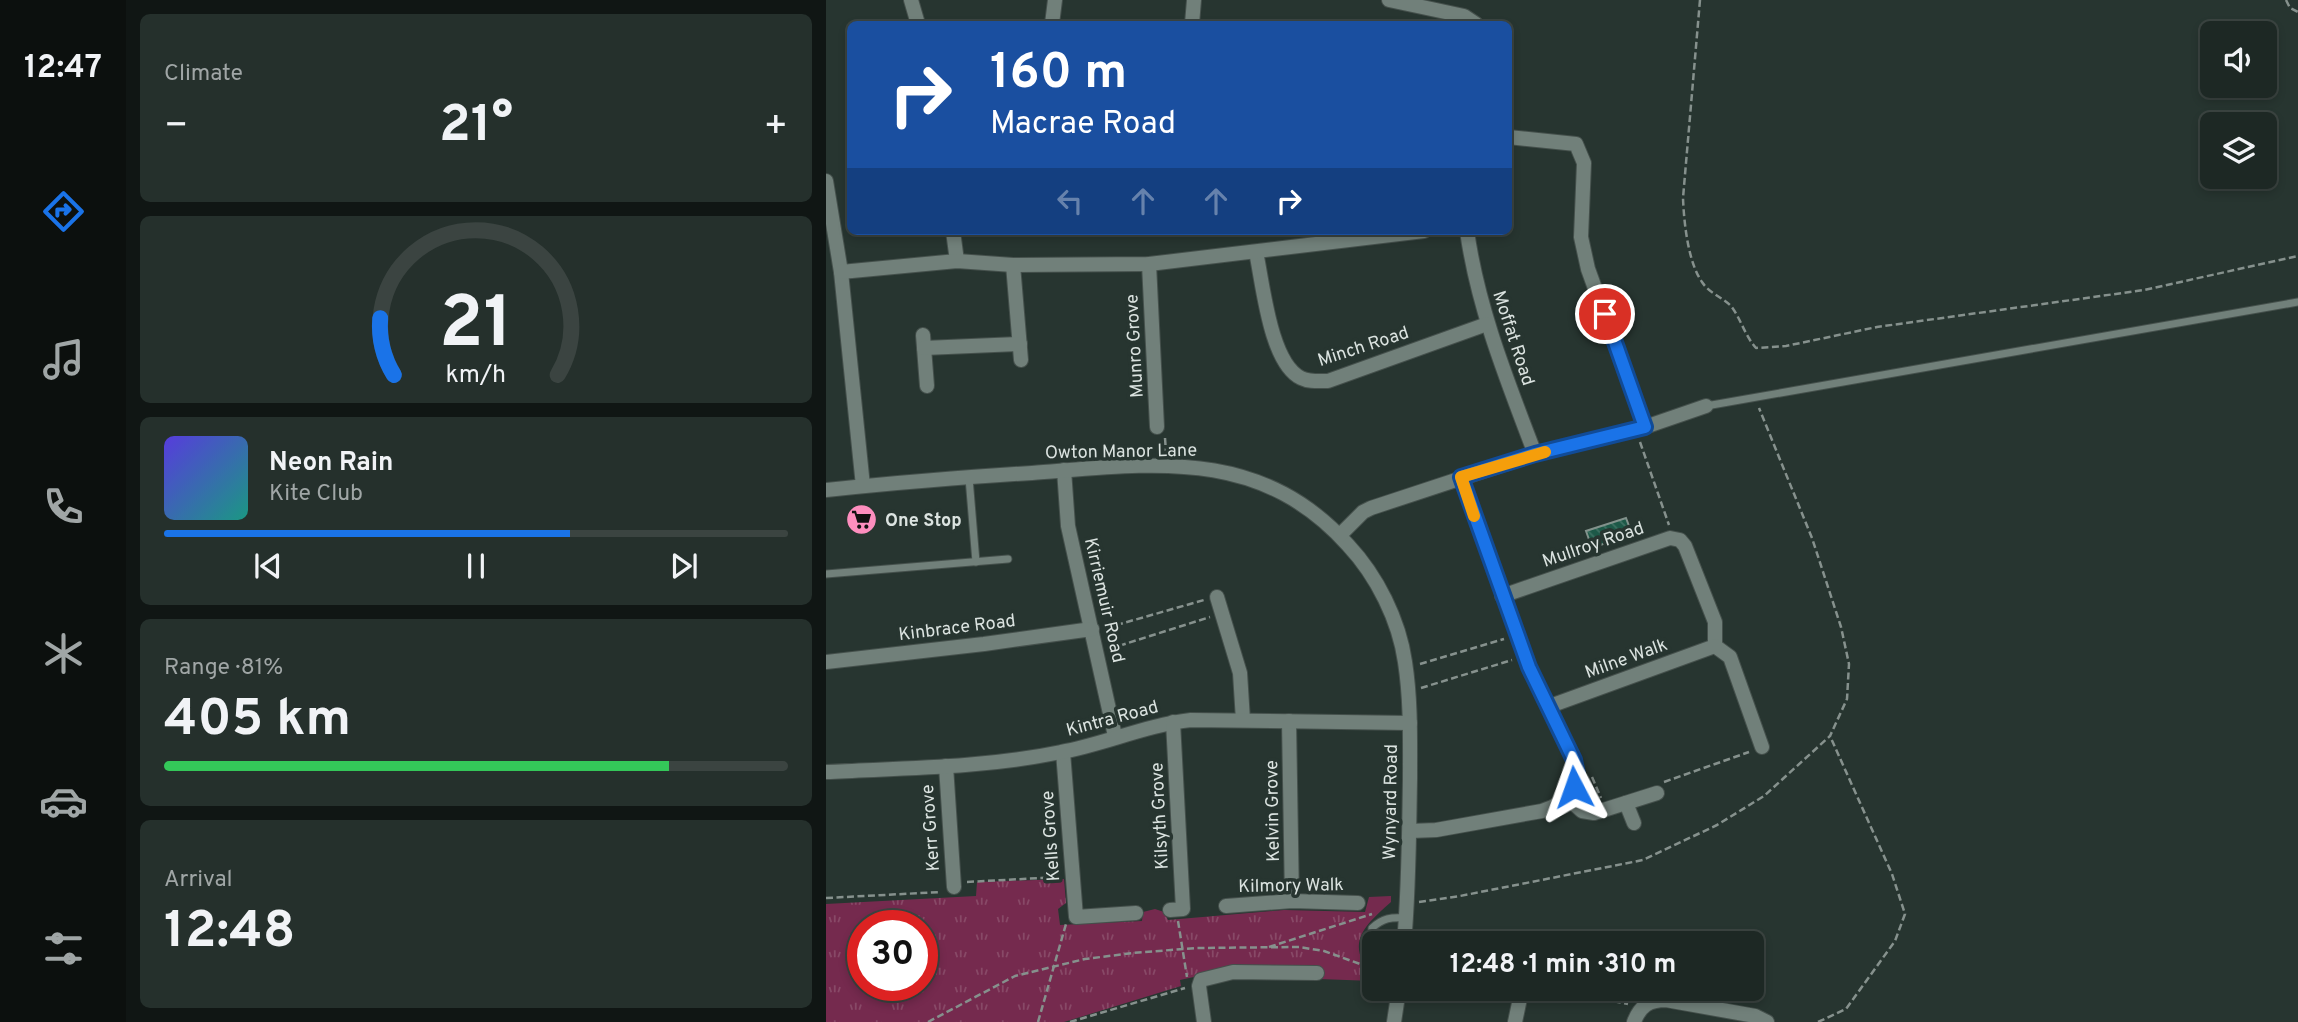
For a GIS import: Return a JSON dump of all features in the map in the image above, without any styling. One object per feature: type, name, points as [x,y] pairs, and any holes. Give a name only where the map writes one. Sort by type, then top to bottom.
[{"type":"street","points":[[911,0],[917,21]]},
{"type":"street","points":[[1052,21],[1055,0]]},
{"type":"street","points":[[1192,21],[1194,0]]},
{"type":"street","points":[[1389,0],[1464,16],[1472,21]]},
{"type":"street","points":[[1512,137],[1576,144],[1581,153],[1584,163],[1581,237],[1588,269],[1641,428]]},
{"type":"street","points":[[826,181],[841,272],[863,486]]},
{"type":"street","points":[[954,235],[957,261]]},
{"type":"street","name":"Moffat Road","points":[[1468,235],[1472,268],[1487,324],[1535,454]]},
{"type":"street","points":[[841,272],[957,261],[1013,265],[1149,264],[1256,253],[1353,236]]},
{"type":"street","name":"Minch Road","points":[[1256,253],[1278,351],[1290,371],[1301,378],[1328,381],[1487,324]]},
{"type":"street","name":"Munro Grove","points":[[1149,264],[1157,427]]},
{"type":"street","points":[[1013,265],[1021,360]]},
{"type":"street","points":[[927,386],[923,342],[1020,344]]},
{"type":"street","points":[[1340,535],[1363,512],[1461,477],[1535,454],[1641,428],[1706,406]]},
{"type":"street","name":"Owton Manor Lane","points":[[826,490],[1064,470],[1167,466],[1216,470],[1272,486],[1298,501],[1340,535],[1362,560],[1385,600],[1412,663]]},
{"type":"street","name":"Kirriemuir Road","points":[[1064,470],[1068,526],[1115,736]]},
{"type":"street","points":[[1409,831],[1436,830],[1556,807],[1574,787],[1577,774],[1574,760],[1525,656],[1461,477]]},
{"type":"street","name":"Mullroy Road","points":[[1502,596],[1670,538],[1680,540],[1685,546],[1715,622],[1715,646]]},
{"type":"street","points":[[1217,597],[1240,673],[1243,720]]},
{"type":"street","name":"Kinbrace Road","points":[[826,662],[1092,631]]},
{"type":"street","points":[[1715,646],[1730,657],[1762,746]]},
{"type":"street","name":"Milne Walk","points":[[1550,706],[1715,646]]},
{"type":"street","name":"Wynyard Road","points":[[1405,931],[1412,663]]},
{"type":"street","name":"Kintra Road","points":[[826,772],[1000,762],[1063,752],[1173,722],[1289,720],[1410,723]]},
{"type":"street","name":"Kelvin Grove","points":[[1289,720],[1292,901]]},
{"type":"street","name":"Kilsyth Grove","points":[[1173,722],[1181,909]]},
{"type":"street","name":"Kells Grove","points":[[1063,752],[1073,876],[1072,917]]},
{"type":"street","name":"Kerr Grove","points":[[946,766],[954,885]]},
{"type":"street","points":[[1566,797],[1588,813],[1626,803],[1656,789]]},
{"type":"street","points":[[1626,803],[1634,824]]},
{"type":"street","name":"Kilmory Walk","points":[[1226,906],[1292,901],[1358,903]]},
{"type":"street","points":[[1072,917],[1136,913]]},
{"type":"street","points":[[1204,1022],[1199,986],[1201,980],[1233,972],[1282,967],[1317,973]]},
{"type":"street","points":[[1635,1018],[1644,1005],[1655,1000],[1666,1000],[1755,1016],[1767,1022]]},
{"type":"street","points":[[1394,1022],[1397,1001]]},
{"type":"street","points":[[1516,1022],[1520,1001]]},
{"type":"lane","points":[[1706,406],[2298,302]]},
{"type":"lane","points":[[969,477],[976,562]]},
{"type":"lane","points":[[826,574],[1008,559]]},
{"type":"lane","points":[[1372,931],[1380,920],[1406,911]]},
{"type":"path","points":[[1700,0],[1683,198],[1684,221],[1695,268],[1702,282],[1730,305],[1756,348],[1786,346],[1877,327],[2144,289],[2298,256]]},
{"type":"path","points":[[2286,0],[2290,8],[2298,12]]},
{"type":"path","points":[[1406,911],[1460,896],[1643,860],[1717,825],[1764,796],[1830,736],[1847,699],[1849,664],[1841,627],[1812,538],[1755,397]]},
{"type":"path","points":[[1157,427],[1164,427],[1167,466]]},
{"type":"path","points":[[1641,428],[1669,523],[1670,538]]},
{"type":"path","points":[[1092,631],[1217,597]]},
{"type":"path","points":[[1097,652],[1223,613]]},
{"type":"path","points":[[1412,663],[1517,635]]},
{"type":"path","points":[[1420,688],[1525,656]]},
{"type":"path","points":[[1818,1022],[1846,1009],[1895,942],[1905,914],[1892,874],[1830,736]]},
{"type":"path","points":[[1656,789],[1762,746]]},
{"type":"path","points":[[1592,777],[1603,803]]},
{"type":"path","points":[[826,898],[937,894],[954,885],[1073,876]]},
{"type":"path","points":[[1070,1022],[1189,987],[1183,950],[1181,909]]},
{"type":"path","points":[[1269,947],[1372,914]]},
{"type":"path","points":[[1038,1022],[1072,917]]},
{"type":"path","points":[[928,1022],[1015,976],[1055,966],[1133,953],[1299,947],[1324,951],[1362,965]]},
{"type":"path","points":[[1617,1001],[1628,1003],[1635,1018]]},
{"type":"green space","points":[[1064,879],[1066,903],[1058,909],[1060,925],[1142,921],[1143,912],[1155,909],[1164,912],[1168,920],[1284,910],[1365,912],[1369,897],[1391,896],[1391,902],[1362,931],[1359,945],[1362,981],[1319,979],[1244,966],[1180,980],[1181,986],[1064,1022],[826,1022],[826,904],[976,896],[977,882]]},
{"type":"building","points":[[1626,518],[1632,534],[1592,548],[1586,531]]},
{"type":"slow traffic","points":[[1474,516],[1461,477],[1545,452]]},
{"type":"place","name":"One Stop","points":[[862,520]]},
{"type":"route","points":[[1574,787],[1577,774],[1574,760],[1529,667],[1461,477],[1535,454],[1645,427],[1605,314]]}]
